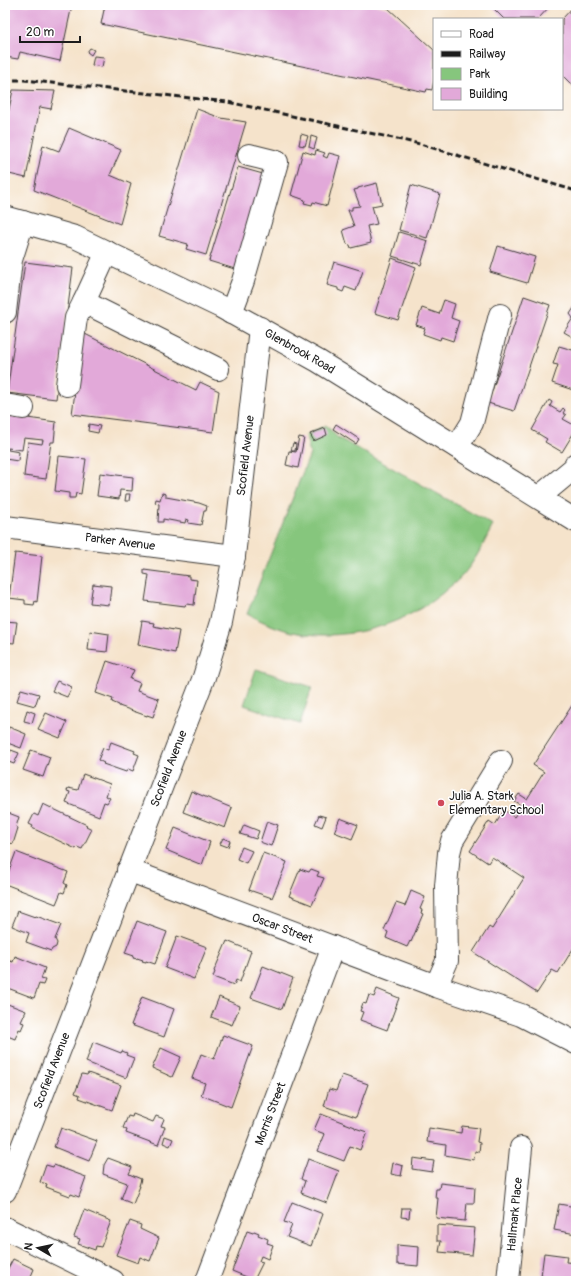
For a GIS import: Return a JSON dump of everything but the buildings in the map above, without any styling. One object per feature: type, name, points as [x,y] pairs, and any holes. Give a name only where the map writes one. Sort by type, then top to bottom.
[{"type":"street","points":[[231,313],[243,281],[277,162],[249,156]]},
{"type":"street","points":[[5,312],[14,220]]},
{"type":"street","name":"Glenbrook Road","points":[[14,220],[75,237],[260,328],[318,361],[576,521]]},
{"type":"street","points":[[67,385],[76,318],[107,252]]},
{"type":"street","points":[[84,302],[218,369]]},
{"type":"street","points":[[458,447],[472,423],[500,315]]},
{"type":"street","name":"Scofield Avenue","points":[[5,1191],[128,870],[204,678],[221,622],[234,556],[260,328]]},
{"type":"street","points":[[539,497],[574,468],[576,464]]},
{"type":"street","name":"Parker Avenue","points":[[5,527],[234,556]]},
{"type":"street","points":[[436,986],[447,961],[446,886],[447,866],[452,841],[501,761]]},
{"type":"street","name":"Oscar Street","points":[[128,870],[436,986],[573,1034]]},
{"type":"street","name":"Morris Street","points":[[207,1281],[332,947]]},
{"type":"street","name":"Hallmark Place","points":[[508,1281],[521,1148]]},
{"type":"street","points":[[5,1228],[114,1281]]},
{"type":"green space","points":[[326,425],[337,437],[493,525],[471,565],[458,581],[429,603],[412,613],[376,628],[337,635],[318,635],[285,630],[265,623],[247,614],[310,454],[306,435]]},
{"type":"green space","points":[[256,669],[312,687],[300,724],[244,705]]},
{"type":"railway","points":[[5,80],[24,80],[228,102],[420,144],[576,191]]},
{"type":"place","name":"Julia A. Stark Elementary School","points":[[441,803]]}]
